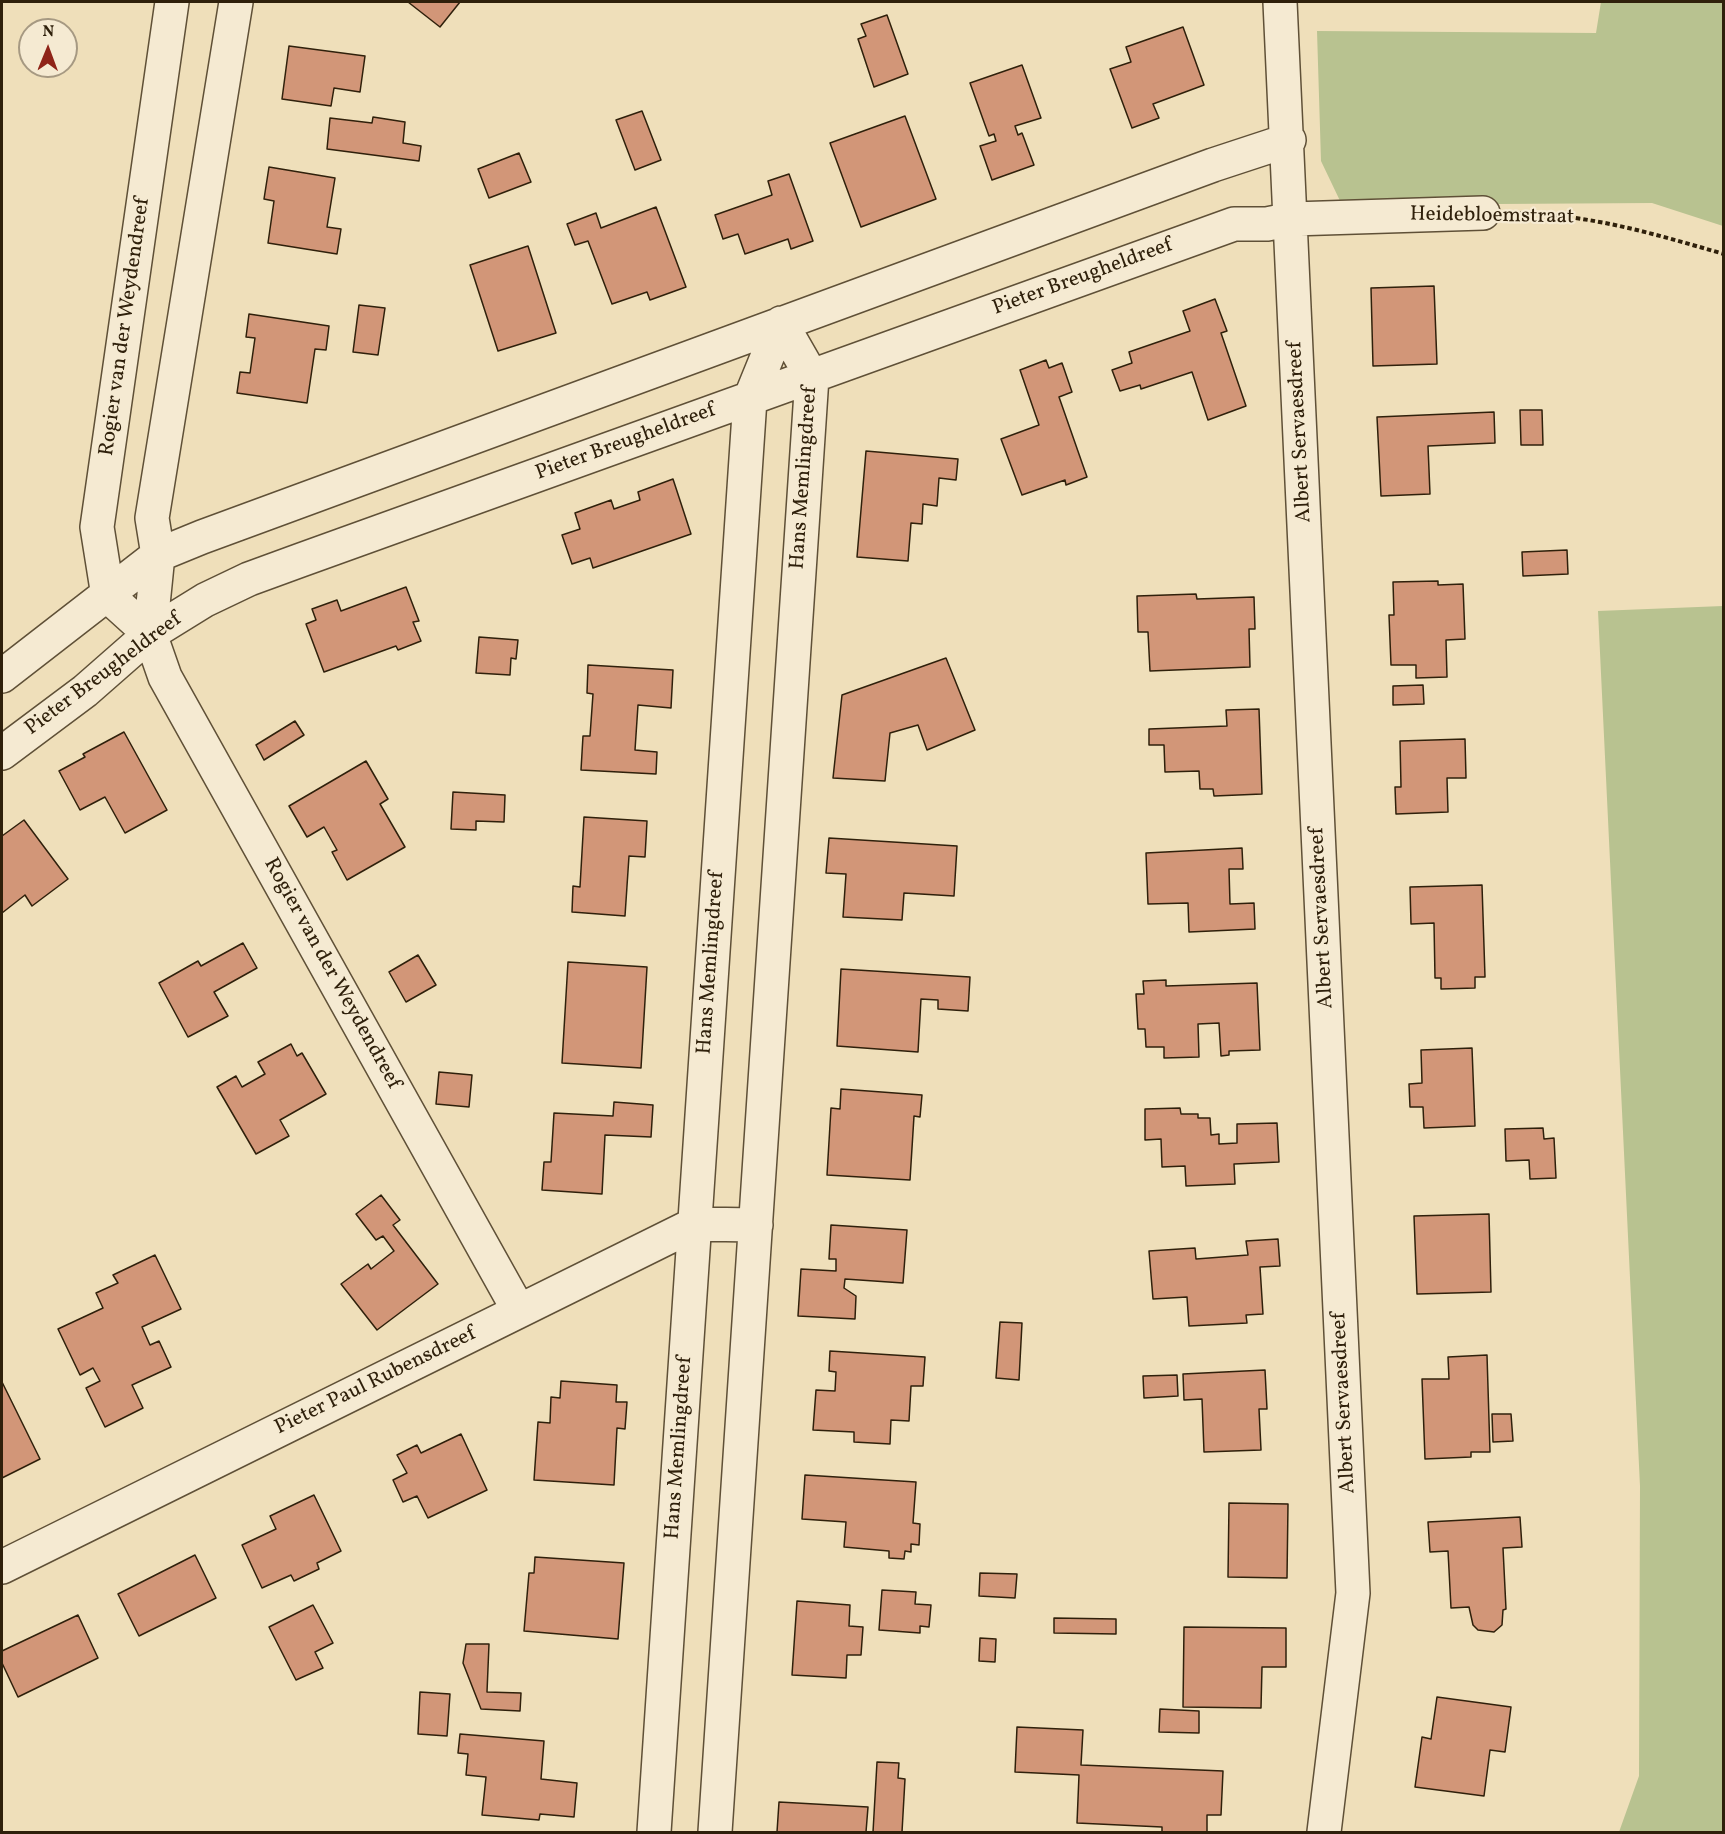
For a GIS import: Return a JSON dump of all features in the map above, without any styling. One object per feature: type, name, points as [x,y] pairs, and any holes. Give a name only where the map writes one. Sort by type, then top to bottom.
[{"type":"street","name":"Rogier van der Weydendreef","points":[[150,634],[108,596],[97,527],[172,2]]},
{"type":"street","name":"Rogier van der Weydendreef","points":[[236,2],[152,518],[159,555],[150,634],[165,677],[519,1311]]},
{"type":"street","name":"Albert Servaesdreef","points":[[1280,2],[1292,219],[1353,1593],[1324,1833]]},
{"type":"street","points":[[2,676],[159,555],[781,323],[1213,165],[1288,140]]},
{"type":"street","name":"Heidebloemstraat","points":[[1292,219],[1483,213]]},
{"type":"street","name":"Pieter Breugheldreef","points":[[2,753],[84,692],[150,634],[205,600],[249,579],[1234,224],[1267,224],[1292,219]]},
{"type":"street","name":"Hans Memlingdreef","points":[[715,1833],[812,377],[781,323]]},
{"type":"street","name":"Hans Memlingdreef","points":[[654,1833],[750,399],[781,323]]},
{"type":"street","name":"Pieter Paul Rubensdreef","points":[[2,1566],[695,1224],[756,1225]]},
{"type":"path","name":"Heidebloemstraat","points":[[1483,213],[1564,214],[1625,225],[1724,254]]},
{"type":"green space","points":[[1601,2],[1723,2],[1723,226],[1652,203],[1342,205],[1321,161],[1317,31],[1596,33]]},
{"type":"green space","points":[[1723,606],[1723,1832],[1619,1832],[1639,1776],[1640,1486],[1598,611]]},
{"type":"building","points":[[408,2],[460,2],[440,27]]},
{"type":"building","points":[[887,15],[908,74],[874,87],[858,39],[866,36],[861,24]]},
{"type":"building","points":[[1183,27],[1204,85],[1153,104],[1159,118],[1132,128],[1110,69],[1131,62],[1126,47]]},
{"type":"building","points":[[289,46],[365,56],[360,92],[334,88],[331,106],[282,99]]},
{"type":"building","points":[[1022,65],[1041,118],[1015,126],[1018,135],[1022,133],[1034,165],[992,180],[980,146],[996,141],[994,134],[989,136],[970,83]]},
{"type":"building","points":[[642,111],[661,160],[635,170],[616,120]]},
{"type":"building","points":[[905,116],[936,199],[861,227],[830,143]]},
{"type":"building","points":[[373,117],[405,122],[403,143],[421,146],[419,161],[327,149],[330,118],[372,123]]},
{"type":"building","points":[[519,153],[531,182],[489,198],[478,169]]},
{"type":"building","points":[[269,167],[335,178],[327,227],[341,229],[337,254],[268,243],[274,201],[264,199]]},
{"type":"building","points":[[789,174],[813,241],[791,249],[788,239],[745,254],[738,234],[723,239],[715,215],[772,195],[768,181]]},
{"type":"building","points":[[656,207],[686,287],[650,300],[647,292],[612,304],[588,241],[575,245],[567,224],[596,213],[601,228]]},
{"type":"building","points":[[528,246],[556,333],[498,351],[470,265]]},
{"type":"building","points":[[1434,286],[1437,364],[1373,366],[1371,288]]},
{"type":"building","points":[[1215,299],[1227,331],[1221,333],[1246,406],[1208,420],[1192,372],[1141,389],[1140,385],[1120,391],[1112,370],[1132,363],[1129,352],[1190,331],[1183,311]]},
{"type":"building","points":[[359,305],[385,308],[378,355],[353,352]]},
{"type":"building","points":[[249,314],[329,326],[326,350],[315,349],[307,403],[237,393],[240,372],[250,373],[255,338],[246,337]]},
{"type":"building","points":[[1046,360],[1049,368],[1062,363],[1072,392],[1059,397],[1087,477],[1066,485],[1065,480],[1022,495],[1001,439],[1039,425],[1020,370]]},
{"type":"building","points":[[1520,410],[1542,410],[1543,445],[1521,445]]},
{"type":"building","points":[[1494,412],[1495,443],[1428,446],[1430,494],[1381,496],[1377,417]]},
{"type":"building","points":[[866,451],[958,459],[956,480],[939,478],[937,506],[923,504],[922,524],[911,523],[908,561],[857,557]]},
{"type":"building","points":[[673,479],[691,534],[593,568],[590,558],[572,564],[562,535],[580,529],[575,513],[611,500],[614,509],[640,500],[638,492]]},
{"type":"building","points":[[1567,550],[1568,574],[1523,576],[1522,552]]},
{"type":"building","points":[[1438,581],[1438,585],[1463,584],[1465,639],[1446,640],[1447,677],[1416,678],[1416,665],[1391,665],[1389,615],[1394,615],[1393,582]]},
{"type":"building","points":[[406,587],[419,621],[413,622],[421,641],[398,650],[396,646],[324,672],[306,624],[316,620],[312,609],[337,600],[341,611]]},
{"type":"building","points":[[1196,594],[1197,599],[1254,597],[1255,629],[1249,629],[1250,667],[1150,671],[1148,632],[1138,632],[1137,596]]},
{"type":"building","points":[[479,637],[518,640],[516,659],[511,658],[510,675],[476,673]]},
{"type":"building","points":[[946,658],[975,730],[927,750],[918,725],[890,733],[885,781],[833,778],[842,695]]},
{"type":"building","points":[[588,665],[673,670],[671,708],[638,705],[635,750],[657,752],[656,774],[581,770],[583,736],[590,736],[593,694],[587,693]]},
{"type":"building","points":[[1423,685],[1424,704],[1393,705],[1393,686]]},
{"type":"building","points":[[1259,709],[1262,794],[1214,796],[1213,789],[1200,789],[1199,771],[1165,772],[1164,745],[1149,745],[1149,729],[1227,726],[1226,710]]},
{"type":"building","points":[[295,721],[304,735],[264,760],[256,745]]},
{"type":"building","points":[[124,732],[167,810],[125,833],[105,797],[80,810],[59,771],[85,757],[83,754]]},
{"type":"building","points":[[1465,739],[1466,778],[1447,778],[1448,812],[1396,814],[1395,787],[1401,787],[1400,741]]},
{"type":"building","points":[[366,761],[388,799],[380,804],[405,847],[347,880],[332,852],[337,850],[324,827],[307,837],[289,806]]},
{"type":"building","points":[[453,792],[505,795],[504,822],[476,821],[476,830],[451,829]]},
{"type":"building","points":[[584,817],[647,821],[645,857],[629,856],[625,916],[572,912],[573,886],[580,887]]},
{"type":"building","points":[[24,820],[68,879],[32,906],[25,895],[2,913],[2,836]]},
{"type":"building","points":[[829,838],[957,846],[954,896],[904,893],[902,920],[843,917],[846,874],[826,873]]},
{"type":"building","points":[[1242,848],[1243,869],[1229,869],[1230,904],[1254,903],[1255,929],[1189,932],[1188,903],[1148,904],[1146,853]]},
{"type":"building","points":[[1482,885],[1485,977],[1475,977],[1475,988],[1441,989],[1441,978],[1435,978],[1434,923],[1411,924],[1410,887]]},
{"type":"building","points":[[243,943],[257,968],[214,992],[228,1016],[188,1037],[159,983],[198,961],[201,966]]},
{"type":"building","points":[[418,955],[436,985],[406,1002],[389,972]]},
{"type":"building","points":[[568,962],[647,967],[641,1068],[562,1063]]},
{"type":"building","points":[[841,969],[970,977],[968,1011],[938,1009],[938,1000],[921,999],[918,1052],[837,1046]]},
{"type":"building","points":[[1166,980],[1166,986],[1257,983],[1260,1050],[1229,1051],[1229,1055],[1221,1056],[1219,1023],[1198,1024],[1199,1057],[1164,1058],[1164,1047],[1146,1047],[1145,1029],[1138,1029],[1136,994],[1144,994],[1143,981]]},
{"type":"building","points":[[291,1044],[297,1056],[302,1053],[326,1094],[280,1120],[289,1136],[256,1154],[217,1087],[236,1076],[242,1087],[265,1074],[258,1062]]},
{"type":"building","points":[[1472,1048],[1475,1126],[1424,1128],[1423,1107],[1410,1107],[1409,1084],[1422,1083],[1421,1050]]},
{"type":"building","points":[[439,1072],[472,1075],[469,1107],[436,1104]]},
{"type":"building","points":[[841,1089],[922,1095],[920,1117],[914,1116],[910,1180],[827,1175],[831,1108],[840,1109]]},
{"type":"building","points":[[614,1102],[653,1105],[651,1137],[605,1135],[602,1194],[542,1190],[544,1162],[551,1162],[554,1113],[613,1116]]},
{"type":"building","points":[[1180,1108],[1181,1114],[1198,1114],[1198,1118],[1210,1118],[1211,1135],[1219,1134],[1219,1144],[1237,1143],[1237,1124],[1277,1123],[1279,1162],[1234,1164],[1235,1184],[1186,1186],[1185,1166],[1162,1167],[1161,1139],[1145,1140],[1145,1109]]},
{"type":"building","points":[[1543,1128],[1544,1139],[1554,1138],[1556,1178],[1530,1179],[1529,1160],[1506,1161],[1505,1129]]},
{"type":"building","points":[[381,1195],[400,1220],[393,1225],[438,1284],[377,1330],[341,1284],[368,1264],[371,1269],[394,1251],[383,1236],[376,1240],[356,1214]]},
{"type":"building","points":[[1489,1214],[1491,1292],[1417,1294],[1414,1216]]},
{"type":"building","points":[[831,1225],[907,1230],[903,1283],[845,1279],[844,1288],[856,1296],[855,1319],[798,1316],[801,1269],[836,1271],[836,1259],[829,1259]]},
{"type":"building","points":[[1278,1239],[1280,1266],[1260,1267],[1263,1314],[1246,1315],[1247,1323],[1189,1326],[1187,1297],[1153,1299],[1149,1251],[1195,1248],[1196,1259],[1248,1255],[1246,1241]]},
{"type":"building","points":[[155,1255],[181,1309],[142,1327],[150,1345],[159,1341],[171,1367],[132,1385],[143,1408],[105,1427],[86,1388],[100,1381],[93,1368],[80,1375],[58,1329],[103,1308],[96,1293],[118,1283],[113,1275]]},
{"type":"building","points":[[1000,1322],[1022,1323],[1019,1380],[996,1378]]},
{"type":"building","points":[[830,1351],[925,1357],[923,1386],[911,1386],[909,1421],[891,1420],[890,1444],[854,1442],[854,1432],[813,1430],[816,1390],[835,1391],[836,1372],[829,1371]]},
{"type":"building","points":[[1487,1355],[1490,1452],[1471,1452],[1471,1457],[1425,1459],[1422,1379],[1449,1379],[1448,1357]]},
{"type":"building","points":[[1265,1370],[1267,1409],[1259,1409],[1261,1450],[1204,1452],[1202,1399],[1184,1400],[1183,1374]]},
{"type":"building","points":[[1177,1375],[1178,1396],[1144,1398],[1143,1376]]},
{"type":"building","points":[[561,1381],[617,1385],[616,1402],[627,1402],[625,1429],[617,1428],[614,1485],[534,1480],[538,1422],[550,1423],[551,1397],[560,1398]]},
{"type":"building","points":[[2,1382],[40,1459],[2,1478]]},
{"type":"building","points":[[1492,1414],[1511,1414],[1513,1441],[1493,1442]]},
{"type":"building","points":[[461,1434],[487,1490],[428,1518],[417,1496],[403,1502],[393,1480],[407,1473],[397,1455],[417,1445],[421,1453]]},
{"type":"building","points":[[805,1475],[916,1482],[913,1523],[920,1524],[919,1545],[911,1544],[911,1552],[905,1551],[904,1559],[889,1558],[889,1551],[844,1547],[846,1522],[802,1519]]},
{"type":"building","points":[[314,1495],[341,1551],[317,1563],[319,1569],[294,1581],[291,1575],[262,1588],[242,1545],[276,1529],[270,1516]]},
{"type":"building","points":[[1229,1503],[1288,1504],[1287,1578],[1228,1577]]},
{"type":"building","points":[[1520,1517],[1522,1547],[1503,1548],[1506,1609],[1503,1610],[1502,1625],[1494,1632],[1478,1630],[1473,1625],[1469,1607],[1451,1608],[1448,1551],[1430,1552],[1428,1522]]},
{"type":"building","points":[[195,1555],[216,1598],[139,1636],[118,1594]]},
{"type":"building","points":[[535,1557],[624,1563],[618,1639],[524,1631],[529,1573],[534,1573]]},
{"type":"building","points":[[980,1573],[1017,1574],[1015,1598],[979,1596]]},
{"type":"building","points":[[882,1590],[916,1592],[915,1604],[931,1605],[929,1627],[920,1626],[920,1633],[879,1630]]},
{"type":"building","points":[[797,1601],[850,1605],[849,1626],[863,1627],[861,1655],[847,1655],[846,1678],[792,1675]]},
{"type":"building","points":[[313,1605],[333,1643],[315,1652],[323,1668],[296,1680],[269,1627]]},
{"type":"building","points":[[78,1615],[98,1658],[18,1697],[2,1663],[2,1651]]},
{"type":"building","points":[[1054,1618],[1116,1619],[1116,1634],[1054,1633]]},
{"type":"building","points":[[1184,1627],[1286,1628],[1286,1667],[1262,1667],[1261,1708],[1183,1707]]},
{"type":"building","points":[[980,1638],[996,1639],[995,1662],[979,1661]]},
{"type":"building","points":[[466,1644],[489,1644],[487,1692],[521,1693],[520,1711],[481,1709],[463,1663]]},
{"type":"building","points":[[420,1692],[450,1694],[447,1736],[418,1734]]},
{"type":"building","points":[[1437,1697],[1511,1707],[1505,1752],[1490,1750],[1484,1796],[1415,1787],[1422,1737],[1431,1739]]},
{"type":"building","points":[[1160,1709],[1199,1711],[1199,1733],[1159,1732]]},
{"type":"building","points":[[1017,1727],[1083,1730],[1081,1765],[1223,1771],[1221,1815],[1207,1815],[1207,1832],[1162,1832],[1162,1827],[1077,1823],[1079,1775],[1015,1772]]},
{"type":"building","points":[[460,1734],[544,1741],[541,1779],[577,1783],[574,1817],[540,1814],[539,1820],[482,1815],[486,1777],[466,1775],[468,1754],[458,1753]]},
{"type":"building","points":[[877,1762],[899,1763],[898,1778],[905,1779],[902,1832],[873,1832]]},
{"type":"building","points":[[779,1802],[868,1807],[866,1832],[777,1832]]}]
